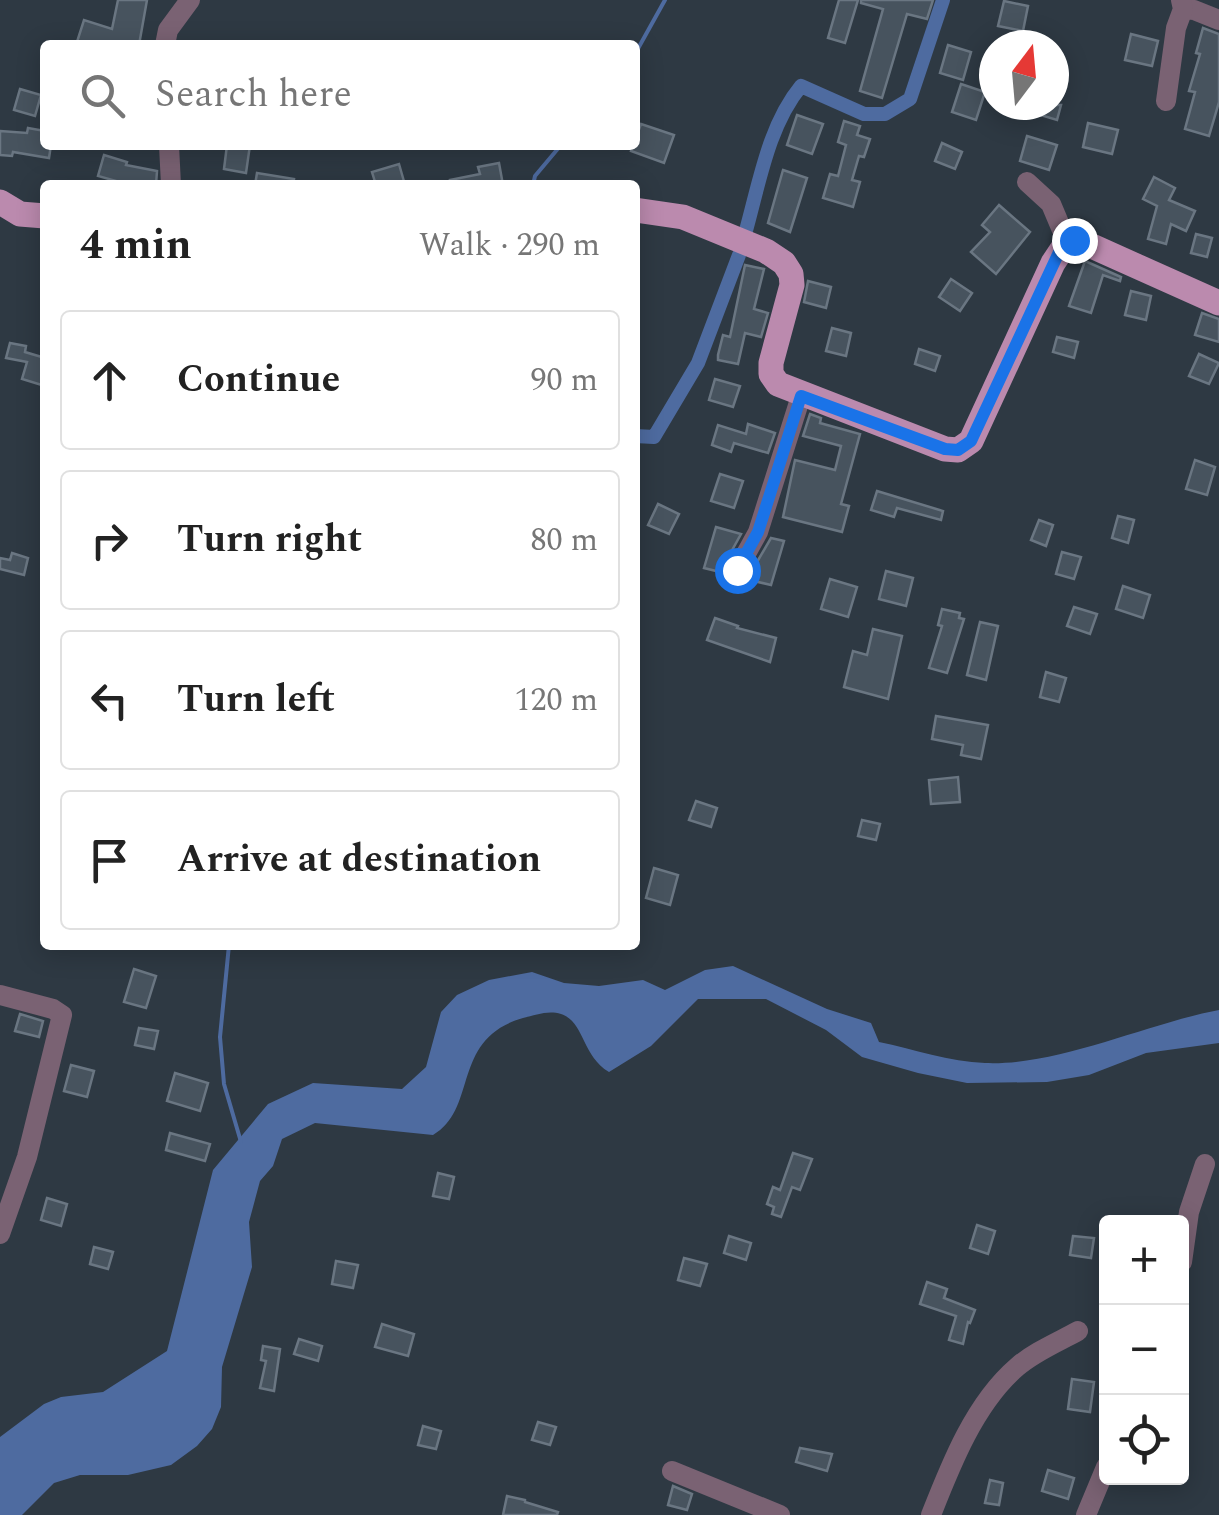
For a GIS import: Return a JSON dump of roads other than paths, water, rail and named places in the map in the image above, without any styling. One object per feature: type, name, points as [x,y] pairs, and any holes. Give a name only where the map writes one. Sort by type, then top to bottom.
[{"type":"main road","points":[[0,202],[20,214],[40,216]]},
{"type":"main road","points":[[640,211],[683,217],[766,251],[784,263],[792,285],[771,363],[771,374],[778,384],[945,449],[958,450],[971,441],[1046,278],[1067,242],[1085,244],[1219,303]]},
{"type":"street","points":[[165,40],[190,0]]},
{"type":"street","points":[[1166,102],[1182,4],[1219,20]]},
{"type":"street","points":[[169,150],[171,180]]},
{"type":"street","points":[[1026,182],[1051,204],[1067,242]]},
{"type":"street","points":[[737,570],[758,532],[801,396]]},
{"type":"street","points":[[0,996],[53,1009],[62,1016],[27,1157],[0,1234]]},
{"type":"street","points":[[1189,1215],[1205,1164]]},
{"type":"street","points":[[931,1515],[950,1467],[991,1395],[1018,1366],[1078,1331]]},
{"type":"street","points":[[672,1471],[780,1515]]},
{"type":"street","points":[[1086,1515],[1099,1484]]},
{"type":"water","points":[[733,966],[827,1009],[871,1023],[879,1042],[958,1060],[985,1063],[1042,1058],[1219,1010],[1219,1043],[1146,1053],[1089,1075],[1047,1082],[967,1083],[862,1057],[826,1030],[766,999],[698,999],[651,1046],[609,1072],[593,1057],[569,1018],[542,1013],[523,1018],[500,1028],[485,1041],[456,1108],[433,1135],[315,1123],[282,1139],[273,1166],[260,1181],[249,1222],[252,1267],[222,1367],[221,1407],[212,1429],[197,1446],[171,1465],[128,1475],[80,1475],[54,1483],[22,1515],[0,1515],[0,1437],[44,1404],[61,1397],[103,1392],[167,1351],[213,1170],[268,1104],[313,1083],[402,1089],[426,1067],[441,1012],[457,995],[489,980],[532,972],[564,983],[599,986],[643,980],[665,990],[705,970]]},
{"type":"waterway","points":[[640,45],[665,0]]},
{"type":"waterway","points":[[745,234],[772,137],[801,86],[864,114],[885,114],[910,99],[943,0]]},
{"type":"waterway","points":[[534,180],[557,150]]},
{"type":"waterway","points":[[640,436],[654,437],[698,363],[739,255]]},
{"type":"waterway","points":[[229,950],[220,1037],[224,1084],[241,1142]]}]
